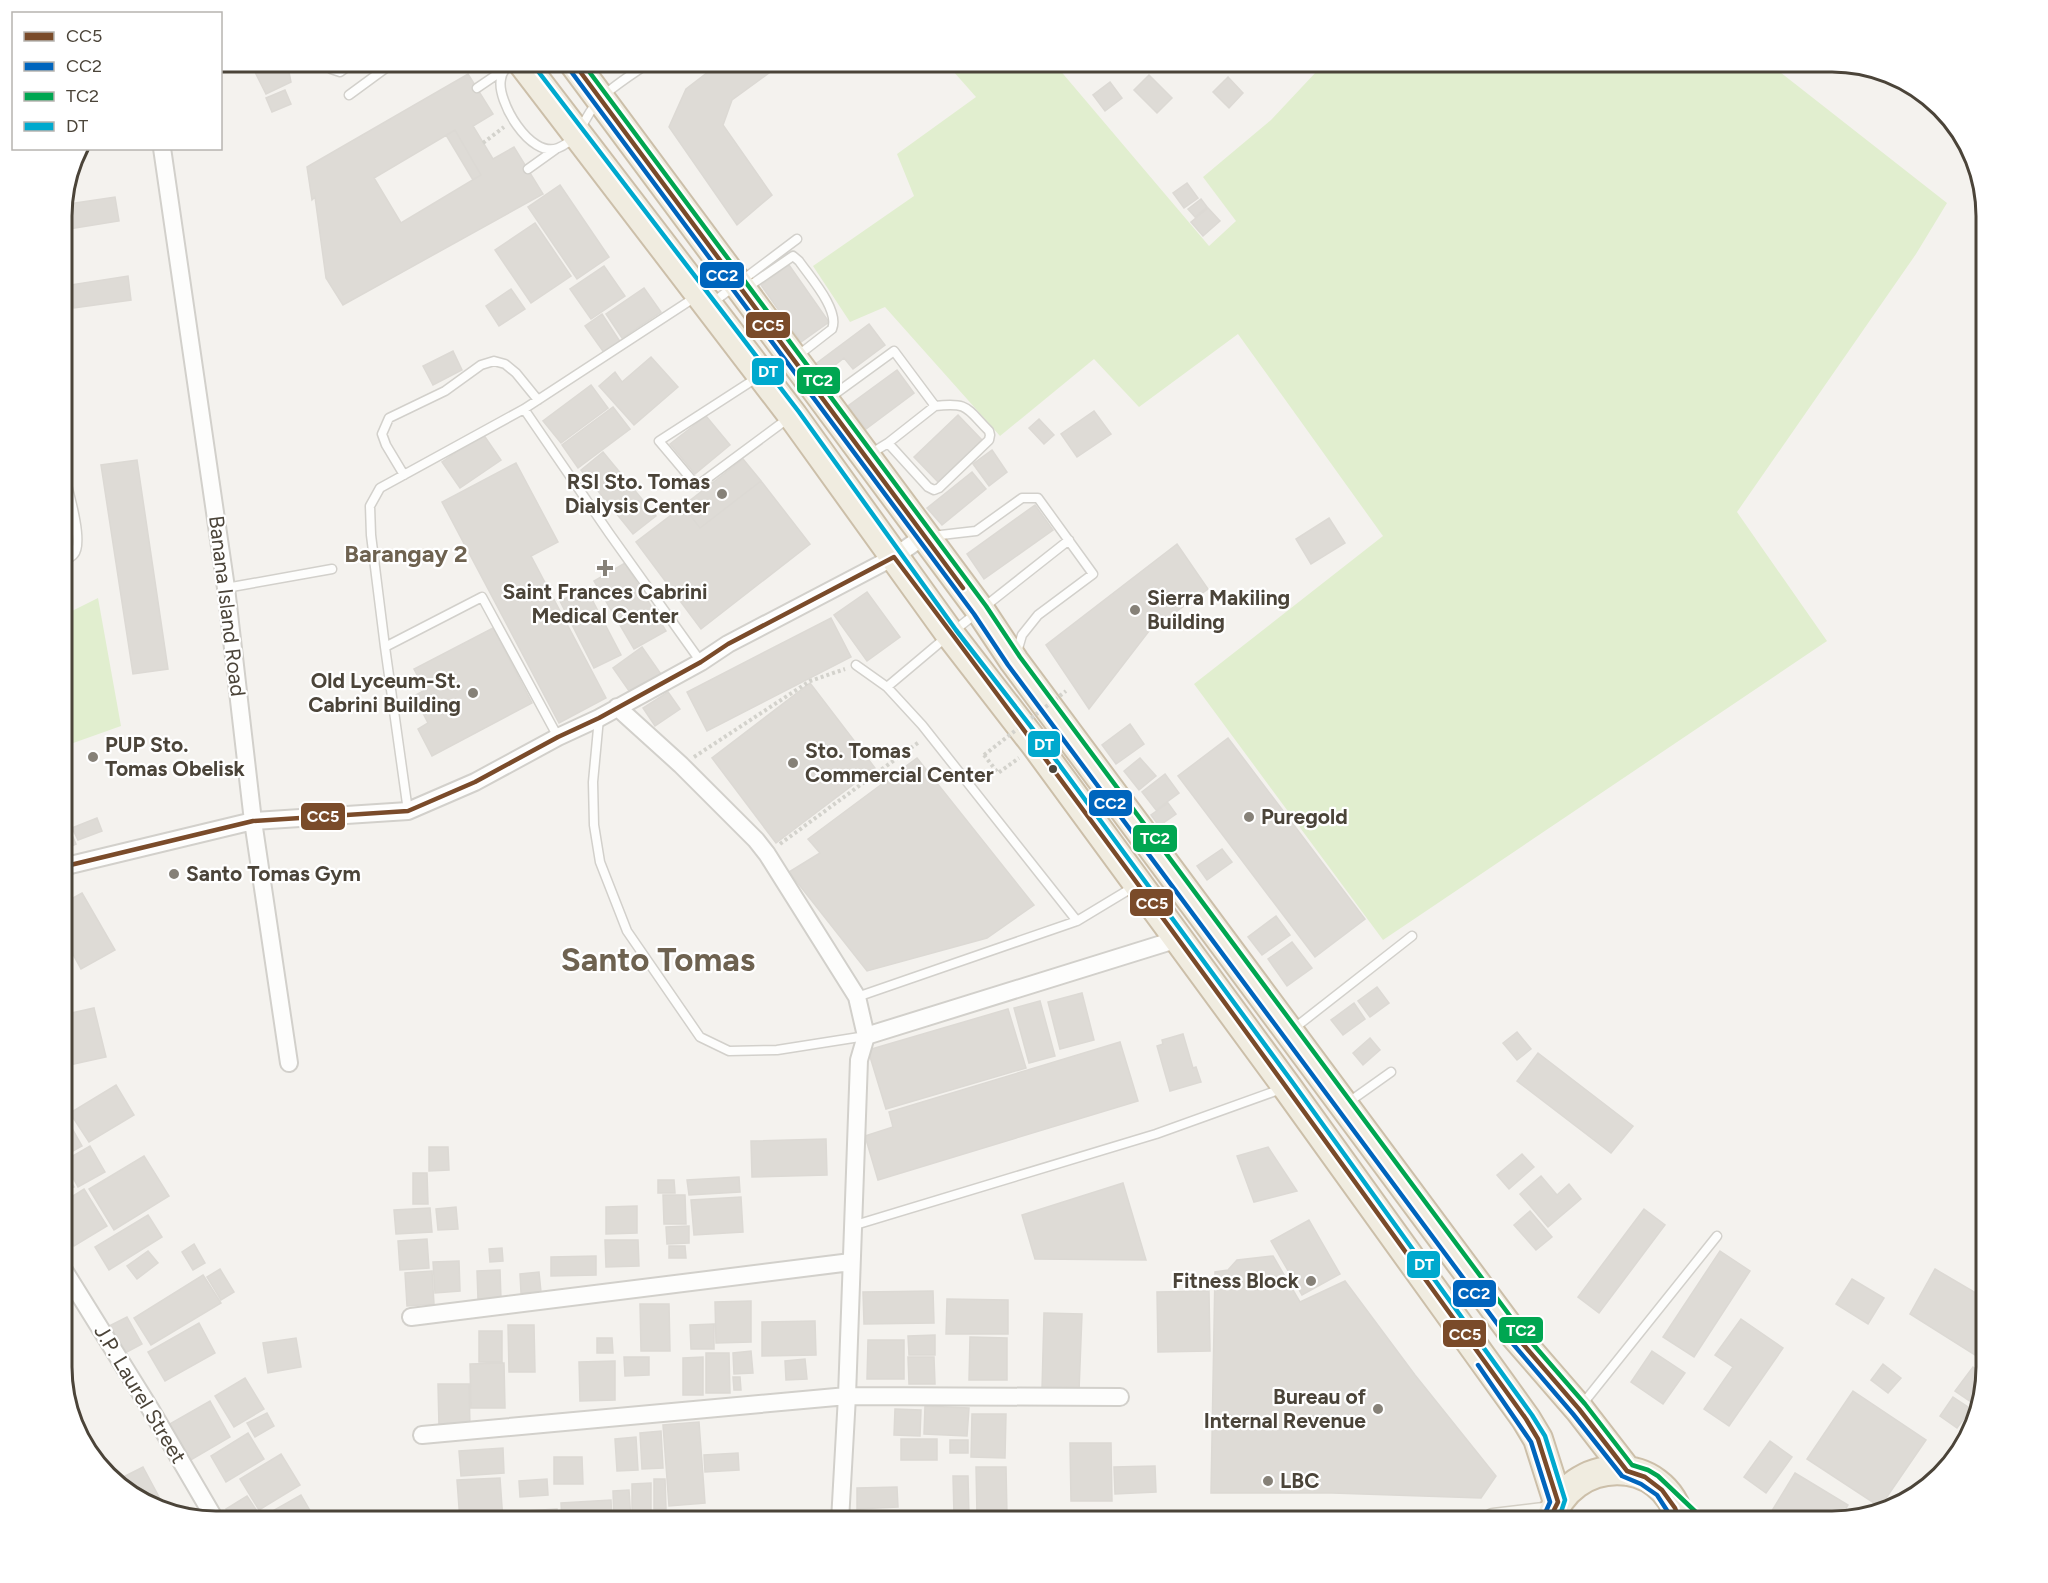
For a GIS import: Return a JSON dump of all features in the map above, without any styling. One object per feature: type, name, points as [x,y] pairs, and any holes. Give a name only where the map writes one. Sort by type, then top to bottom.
[{"type":"highway","points":[[516,72],[567,142],[704,299],[793,416],[950,634],[1036,745],[1287,1087],[1526,1419],[1538,1439],[1553,1511]]},
{"type":"highway","points":[[580,72],[825,402],[876,450],[924,536],[980,610],[1014,661],[1513,1333],[1579,1409],[1628,1471]]},
{"type":"highway","points":[[1554,1511],[1569,1488],[1588,1476],[1607,1470],[1628,1471],[1653,1482],[1675,1510]]},
{"type":"street","name":"Banana Island Road","points":[[162,150],[226,588],[253,821],[289,1063]]},
{"type":"street","points":[[72,865],[253,821],[408,811],[475,782],[558,737],[599,718],[701,662],[728,644],[894,557],[924,536]]},
{"type":"street","points":[[617,707],[681,765],[756,840],[857,997],[866,1036],[859,1060],[841,1511]]},
{"type":"street","points":[[866,1036],[1178,939]]},
{"type":"street","points":[[411,1317],[851,1262]]},
{"type":"street","name":"J.P. Laurel Street","points":[[72,1283],[210,1511]]},
{"type":"street","points":[[422,1435],[847,1396],[1120,1397]]},
{"type":"lane","points":[[349,95],[380,72]]},
{"type":"lane","points":[[477,88],[502,72]]},
{"type":"lane","points":[[508,72],[500,82],[506,103],[526,138],[543,149],[567,142]]},
{"type":"lane","points":[[528,170],[567,142],[600,98],[636,72]]},
{"type":"lane","points":[[740,288],[797,238]]},
{"type":"lane","points":[[408,811],[371,535],[370,506],[380,488],[524,409],[704,299],[740,288],[793,256],[799,261],[833,312],[835,322],[832,329],[793,359]]},
{"type":"lane","points":[[825,402],[894,351],[935,406]]},
{"type":"lane","points":[[404,475],[382,434],[389,418],[445,391],[482,365],[494,361],[506,364],[538,400]]},
{"type":"lane","points":[[760,375],[659,441],[697,486],[793,416]]},
{"type":"lane","points":[[953,404],[964,406],[989,431],[990,435],[989,440],[939,488],[934,490],[876,450],[935,406],[953,404]]},
{"type":"lane","points":[[524,409],[701,662]]},
{"type":"lane","points":[[924,536],[976,531],[1022,498],[1038,498],[1069,540],[1093,574],[1038,615],[1022,635],[1014,661]]},
{"type":"lane","points":[[72,510],[78,545],[72,555]]},
{"type":"lane","points":[[887,687],[1069,540]]},
{"type":"lane","points":[[226,588],[332,569]]},
{"type":"lane","points":[[385,647],[482,597],[558,737]]},
{"type":"lane","points":[[856,665],[887,687],[929,735],[1077,921]]},
{"type":"lane","points":[[599,718],[593,782],[594,825],[600,862],[627,931],[700,1037],[729,1051],[777,1050],[866,1036]]},
{"type":"lane","points":[[857,997],[1077,921],[1138,884]]},
{"type":"lane","points":[[1289,1032],[1412,936]]},
{"type":"lane","points":[[1344,1106],[1390,1072]]},
{"type":"lane","points":[[852,1226],[1156,1134],[1287,1087]]},
{"type":"lane","points":[[1579,1409],[1717,1236]]},
{"type":"path","points":[[681,765],[810,681],[856,665]]},
{"type":"path","points":[[998,773],[984,755],[1066,691]]},
{"type":"path","points":[[767,854],[929,735]]},
{"type":"green space","points":[[954,72],[1061,72],[1209,246],[1236,221],[1203,177],[1271,120],[1316,72],[1780,72],[1947,203],[1916,254],[1737,512],[1827,641],[1383,940],[1194,684],[1383,536],[1238,334],[1139,407],[1094,359],[1000,436],[885,307],[850,322],[813,266],[914,196],[897,154],[976,97]]},
{"type":"green space","points":[[98,598],[121,726],[72,743],[72,611]]},
{"type":"building","points":[[255,72],[289,72],[291,82],[266,94]]},
{"type":"building","points":[[708,72],[770,72],[732,100],[723,125],[772,195],[737,225],[669,127],[686,89]]},
{"type":"building","points":[[468,74],[493,114],[473,126],[493,159],[514,147],[543,194],[343,305],[326,278],[315,197],[312,200],[307,167]],"holes":[[[455,130],[481,175],[401,223],[374,178]]]},
{"type":"building","points":[[1149,75],[1172,98],[1157,113],[1134,90]]},
{"type":"building","points":[[1228,77],[1243,93],[1229,108],[1213,92]]},
{"type":"building","points":[[1110,82],[1122,98],[1105,111],[1093,95]]},
{"type":"building","points":[[285,90],[291,104],[272,112],[266,98]]},
{"type":"building","points":[[455,130],[481,175],[473,180],[446,135]]},
{"type":"building","points":[[1187,183],[1198,198],[1184,208],[1173,193]]},
{"type":"building","points":[[560,185],[609,257],[577,279],[528,207]]},
{"type":"building","points":[[115,197],[119,221],[72,228],[72,203]]},
{"type":"building","points":[[1201,199],[1207,207],[1195,217],[1188,209]]},
{"type":"building","points":[[1208,208],[1220,221],[1203,236],[1191,222]]},
{"type":"building","points":[[535,223],[571,276],[531,303],[495,250]]},
{"type":"building","points":[[789,265],[829,322],[801,342],[761,285]]},
{"type":"building","points":[[604,266],[625,296],[591,319],[570,289]]},
{"type":"building","points":[[128,276],[131,300],[74,308],[72,285]]},
{"type":"building","points":[[644,288],[661,312],[622,338],[606,314]]},
{"type":"building","points":[[511,289],[525,309],[499,326],[486,306]]},
{"type":"building","points":[[602,314],[621,343],[605,354],[585,326]]},
{"type":"building","points":[[869,324],[885,345],[853,369],[844,358],[825,373],[817,363]]},
{"type":"building","points":[[453,351],[462,370],[433,385],[423,366]]},
{"type":"building","points":[[651,357],[678,387],[634,425],[599,386],[615,372],[622,382]]},
{"type":"building","points":[[897,370],[914,393],[866,429],[848,406]]},
{"type":"building","points":[[591,385],[608,408],[561,443],[543,421]]},
{"type":"building","points":[[613,407],[630,429],[578,468],[562,445]]},
{"type":"building","points":[[1094,411],[1111,434],[1077,457],[1061,434]]},
{"type":"building","points":[[958,415],[982,440],[938,482],[914,457]]},
{"type":"building","points":[[706,416],[730,445],[695,474],[670,444]]},
{"type":"building","points":[[1039,419],[1054,435],[1044,444],[1029,428]]},
{"type":"building","points":[[483,434],[501,460],[460,488],[442,462]]},
{"type":"building","points":[[992,450],[1007,472],[989,486],[973,464]]},
{"type":"building","points":[[603,452],[656,516],[633,534],[581,470]]},
{"type":"building","name":"RSI Sto. Tomas Dialysis Center","points":[[743,459],[761,481],[700,528],[683,506]]},
{"type":"building","points":[[137,460],[168,669],[133,674],[101,465]]},
{"type":"building","points":[[516,463],[558,542],[531,556],[606,698],[559,723],[442,502]]},
{"type":"building","points":[[972,472],[986,489],[942,525],[927,508]]},
{"type":"building","points":[[761,481],[810,544],[701,629],[636,542],[683,506],[700,528]]},
{"type":"building","points":[[1035,505],[1053,530],[984,579],[967,554]]},
{"type":"building","points":[[1329,518],[1345,543],[1311,564],[1296,539]]},
{"type":"building","name":"Sierra Makiling Building","points":[[1177,544],[1208,589],[1149,631],[1089,709],[1046,645]]},
{"type":"building","points":[[625,563],[666,631],[634,649],[594,581]]},
{"type":"building","points":[[586,588],[621,655],[594,668],[560,601]]},
{"type":"building","points":[[867,592],[900,637],[867,661],[834,615]]},
{"type":"building","points":[[831,618],[851,657],[707,731],[687,692]]},
{"type":"building","name":"Old Lyceum-St. Cabrini Building","points":[[493,628],[532,703],[432,756],[418,729],[428,723],[414,696],[425,690],[414,669]]},
{"type":"building","points":[[642,647],[663,677],[634,698],[613,668]]},
{"type":"building","name":"Sto. Tomas Commercial Center","points":[[810,683],[875,768],[776,843],[712,758]]},
{"type":"building","points":[[668,692],[680,709],[655,726],[643,708]]},
{"type":"building","points":[[1130,724],[1144,744],[1116,764],[1102,745]]},
{"type":"building","name":"Puregold","points":[[1228,738],[1365,919],[1315,957],[1178,776]]},
{"type":"building","points":[[917,758],[1034,905],[987,938],[867,971],[789,872],[820,853],[808,839]]},
{"type":"building","points":[[1140,758],[1156,776],[1139,790],[1124,771]]},
{"type":"building","points":[[1165,774],[1179,793],[1156,810],[1142,792]]},
{"type":"building","points":[[1168,803],[1176,814],[1159,826],[1151,815]]},
{"type":"building","points":[[97,818],[102,831],[78,840],[72,828]]},
{"type":"building","points":[[1222,849],[1232,862],[1207,880],[1197,866]]},
{"type":"building","points":[[82,893],[115,950],[81,969],[72,952],[72,898]]},
{"type":"building","points":[[1276,916],[1290,935],[1262,955],[1248,937]]},
{"type":"building","points":[[1292,942],[1312,968],[1287,986],[1268,959]]},
{"type":"building","points":[[1377,987],[1389,1003],[1370,1017],[1358,1001]]},
{"type":"building","points":[[1082,993],[1094,1040],[1060,1049],[1048,1002]]},
{"type":"building","points":[[1040,1001],[1055,1056],[1029,1063],[1014,1008]]},
{"type":"building","points":[[1354,1003],[1365,1019],[1343,1035],[1331,1020]]},
{"type":"building","points":[[94,1008],[106,1057],[72,1064],[72,1013]]},
{"type":"building","points":[[1008,1009],[1026,1068],[886,1109],[868,1050]]},
{"type":"building","points":[[1517,1032],[1531,1049],[1517,1060],[1503,1043]]},
{"type":"building","points":[[1183,1034],[1193,1068],[1196,1067],[1201,1082],[1170,1091],[1157,1046],[1163,1044],[1162,1040]]},
{"type":"building","points":[[1370,1038],[1380,1050],[1363,1065],[1353,1053]]},
{"type":"building","points":[[1120,1042],[1138,1101],[878,1180],[865,1136],[893,1127],[889,1112]]},
{"type":"building","points":[[1538,1053],[1633,1126],[1611,1153],[1517,1081]]},
{"type":"building","points":[[116,1085],[134,1115],[89,1142],[72,1116],[72,1112]]},
{"type":"building","points":[[72,1128],[82,1146],[72,1152]]},
{"type":"building","points":[[826,1139],[827,1175],[752,1177],[751,1141]]},
{"type":"building","points":[[90,1146],[105,1172],[78,1187],[72,1176],[72,1156]]},
{"type":"building","points":[[429,1147],[448,1147],[449,1170],[429,1171]]},
{"type":"building","points":[[1268,1147],[1297,1191],[1254,1202],[1237,1156]]},
{"type":"building","points":[[1522,1154],[1534,1167],[1509,1189],[1497,1175]]},
{"type":"building","points":[[144,1156],[169,1196],[114,1230],[89,1189]]},
{"type":"building","points":[[413,1173],[427,1173],[428,1204],[413,1204]]},
{"type":"building","points":[[1541,1176],[1557,1195],[1569,1184],[1581,1199],[1548,1227],[1520,1194]]},
{"type":"building","points":[[739,1177],[740,1192],[689,1195],[687,1180]]},
{"type":"building","points":[[658,1180],[674,1180],[675,1193],[658,1193]]},
{"type":"building","points":[[1123,1183],[1146,1260],[1035,1259],[1022,1215]]},
{"type":"building","points":[[84,1189],[107,1226],[74,1246],[72,1242],[72,1197]]},
{"type":"building","points":[[663,1195],[685,1195],[686,1224],[664,1224]]},
{"type":"building","points":[[741,1197],[743,1232],[694,1235],[691,1200]]},
{"type":"building","points":[[637,1206],[637,1233],[606,1234],[606,1207]]},
{"type":"building","points":[[456,1207],[458,1229],[438,1230],[436,1209]]},
{"type":"building","points":[[430,1208],[432,1232],[396,1234],[394,1210]]},
{"type":"building","points":[[1644,1209],[1665,1225],[1599,1313],[1578,1297]]},
{"type":"building","points":[[1530,1211],[1552,1237],[1536,1250],[1514,1225]]},
{"type":"building","points":[[148,1215],[162,1237],[109,1270],[95,1247]]},
{"type":"building","points":[[1309,1220],[1340,1274],[1302,1295],[1271,1241]]},
{"type":"building","points":[[689,1226],[689,1243],[667,1244],[666,1227]]},
{"type":"building","points":[[427,1239],[429,1268],[400,1270],[398,1241]]},
{"type":"building","points":[[605,1240],[638,1240],[639,1266],[606,1267]]},
{"type":"building","points":[[194,1244],[205,1263],[193,1270],[182,1252]]},
{"type":"building","points":[[669,1246],[685,1246],[686,1258],[669,1258]]},
{"type":"building","points":[[502,1248],[503,1261],[490,1262],[489,1249]]},
{"type":"building","points":[[148,1251],[158,1263],[137,1279],[127,1266]]},
{"type":"building","points":[[1720,1251],[1750,1271],[1694,1357],[1663,1337]]},
{"type":"building","points":[[596,1256],[596,1275],[551,1276],[551,1257]]},
{"type":"building","points":[[1273,1256],[1300,1302],[1345,1281],[1415,1375],[1496,1476],[1481,1498],[1332,1493],[1211,1493],[1215,1272],[1228,1270],[1237,1260]]},
{"type":"building","points":[[459,1261],[460,1291],[435,1293],[433,1262]]},
{"type":"building","points":[[220,1269],[234,1292],[221,1300],[207,1277]]},
{"type":"building","points":[[1935,1269],[1976,1293],[1976,1356],[1910,1314]]},
{"type":"building","points":[[500,1270],[501,1299],[478,1299],[477,1271]]},
{"type":"building","points":[[432,1271],[434,1304],[407,1306],[405,1273]]},
{"type":"building","points":[[539,1272],[541,1292],[521,1293],[520,1274]]},
{"type":"building","points":[[203,1275],[221,1303],[151,1345],[134,1318]]},
{"type":"building","points":[[1852,1279],[1884,1298],[1868,1324],[1836,1304]]},
{"type":"building","points":[[933,1291],[934,1323],[864,1324],[863,1292]]},
{"type":"building","points":[[1209,1291],[1210,1351],[1158,1352],[1157,1292]]},
{"type":"building","points":[[947,1299],[1008,1300],[1008,1334],[946,1334]]},
{"type":"building","points":[[751,1301],[751,1342],[716,1343],[715,1302]]},
{"type":"building","points":[[640,1304],[669,1304],[670,1351],[641,1351]]},
{"type":"building","points":[[1044,1313],[1082,1314],[1079,1391],[1042,1390]]},
{"type":"building","points":[[127,1317],[142,1344],[125,1353],[109,1326]]},
{"type":"building","points":[[1741,1319],[1783,1348],[1729,1426],[1704,1409],[1733,1367],[1715,1355]]},
{"type":"building","points":[[815,1321],[816,1355],[762,1356],[762,1322]]},
{"type":"building","points":[[199,1323],[215,1353],[165,1381],[148,1352]]},
{"type":"building","points":[[714,1324],[714,1349],[691,1349],[690,1325]]},
{"type":"building","points":[[508,1325],[534,1325],[535,1372],[509,1372]]},
{"type":"building","points":[[479,1331],[502,1331],[502,1362],[479,1362]]},
{"type":"building","points":[[935,1335],[935,1355],[909,1355],[908,1336]]},
{"type":"building","points":[[970,1337],[1007,1338],[1007,1380],[969,1380]]},
{"type":"building","points":[[296,1338],[301,1367],[268,1373],[263,1343]]},
{"type":"building","points":[[597,1338],[612,1338],[613,1353],[597,1353]]},
{"type":"building","points":[[868,1340],[904,1340],[904,1379],[867,1379]]},
{"type":"building","points":[[751,1351],[753,1373],[734,1374],[733,1353]]},
{"type":"building","points":[[1652,1351],[1685,1373],[1663,1404],[1631,1382]]},
{"type":"building","points":[[706,1353],[729,1353],[730,1393],[706,1393]]},
{"type":"building","points":[[624,1357],[649,1357],[649,1375],[625,1376]]},
{"type":"building","points":[[703,1357],[703,1395],[683,1395],[683,1358]]},
{"type":"building","points":[[908,1357],[934,1357],[935,1384],[909,1384]]},
{"type":"building","points":[[805,1359],[807,1379],[786,1380],[785,1361]]},
{"type":"building","points":[[615,1361],[615,1400],[580,1401],[579,1362]]},
{"type":"building","points":[[504,1363],[505,1408],[471,1408],[470,1364]]},
{"type":"building","points":[[1883,1364],[1901,1378],[1888,1393],[1871,1380]]},
{"type":"building","points":[[1973,1367],[1976,1369],[1971,1402],[1955,1391]]},
{"type":"building","points":[[733,1377],[740,1377],[741,1390],[734,1390]]},
{"type":"building","points":[[245,1378],[264,1409],[234,1427],[215,1396]]},
{"type":"building","points":[[438,1384],[469,1384],[470,1427],[439,1427]]},
{"type":"building","points":[[1853,1391],[1926,1440],[1884,1501],[1875,1504],[1807,1459]]},
{"type":"building","points":[[1953,1397],[1969,1408],[1957,1428],[1940,1416]]},
{"type":"building","points":[[210,1401],[230,1437],[189,1461],[168,1425]]},
{"type":"building","points":[[925,1406],[969,1408],[967,1436],[924,1434]]},
{"type":"building","points":[[895,1409],[921,1410],[920,1436],[894,1435]]},
{"type":"building","points":[[267,1413],[274,1426],[255,1437],[247,1423]]},
{"type":"building","points":[[972,1414],[1006,1414],[1005,1458],[971,1457]]},
{"type":"building","points":[[699,1422],[705,1503],[669,1506],[663,1425]]},
{"type":"building","points":[[661,1431],[663,1468],[642,1469],[640,1433]]},
{"type":"building","points":[[248,1433],[264,1459],[226,1482],[211,1456]]},
{"type":"building","points":[[636,1437],[638,1470],[617,1471],[615,1439]]},
{"type":"building","points":[[901,1439],[937,1439],[937,1460],[901,1460]]},
{"type":"building","points":[[950,1440],[968,1440],[968,1453],[950,1453]]},
{"type":"building","points":[[1770,1441],[1792,1457],[1766,1493],[1744,1477]]},
{"type":"building","points":[[1070,1443],[1111,1443],[1112,1501],[1071,1501]]},
{"type":"building","points":[[503,1448],[504,1473],[461,1476],[459,1451]]},
{"type":"building","points":[[738,1453],[739,1470],[705,1472],[704,1455]]},
{"type":"building","points":[[281,1454],[300,1485],[259,1510],[240,1479]]},
{"type":"building","points":[[554,1457],[582,1457],[583,1484],[554,1484]]},
{"type":"building","points":[[1155,1466],[1156,1492],[1115,1494],[1114,1467]]},
{"type":"building","points":[[143,1467],[161,1500],[144,1492],[123,1477]]},
{"type":"building","points":[[976,1467],[1006,1467],[1007,1511],[977,1511]]},
{"type":"building","points":[[1795,1473],[1848,1505],[1845,1510],[1772,1511]]},
{"type":"building","points":[[953,1476],[968,1476],[969,1511],[954,1511]]},
{"type":"building","points":[[500,1478],[502,1511],[459,1511],[457,1480]]},
{"type":"building","points":[[547,1479],[548,1495],[520,1497],[519,1481]]},
{"type":"building","points":[[654,1479],[665,1479],[666,1509],[654,1509]]},
{"type":"building","points":[[651,1483],[651,1511],[632,1511],[632,1484]]},
{"type":"building","points":[[897,1487],[898,1507],[857,1509],[857,1488]]},
{"type":"building","points":[[629,1490],[630,1511],[614,1511],[613,1491]]},
{"type":"building","points":[[301,1495],[310,1511],[273,1511]]},
{"type":"building","points":[[247,1496],[257,1511],[227,1511],[226,1509]]},
{"type":"building","points":[[611,1500],[612,1511],[561,1511],[561,1503]]},
{"type":"building","points":[[557,1509],[557,1511],[526,1511]]},
{"type":"transit line","name":"DT","points":[[539,72],[799,412],[956,630],[1042,741],[1293,1083],[1532,1415],[1545,1436],[1565,1500],[1561,1511]]},
{"type":"transit line","name":"CC2","points":[[571,72],[1507,1337],[1622,1476],[1641,1484],[1657,1495],[1667,1511]]},
{"type":"transit line","name":"CC5","points":[[580,72],[963,588]]},
{"type":"transit line","name":"TC2","points":[[589,72],[986,606],[1020,657],[1519,1328],[1585,1404],[1632,1465],[1658,1476],[1695,1511]]},
{"type":"transit line","name":"CC5","points":[[72,865],[253,821],[408,811],[475,782],[558,737],[599,718],[701,662],[728,644],[894,557],[1134,878],[1526,1419],[1538,1439],[1558,1502],[1554,1511]]},
{"type":"transit line","name":"CC5","points":[[1522,1343],[1579,1409],[1627,1471],[1645,1477],[1662,1490],[1676,1511]]},
{"type":"transit line","name":"CC2","points":[[1478,1365],[1531,1442],[1550,1502],[1546,1511]]},
{"type":"place","name":"RSI Sto. Tomas Dialysis Center","points":[[722,494]]},
{"type":"place","name":"Saint Frances Cabrini Medical Center","points":[[605,568]]},
{"type":"place","name":"Sierra Makiling Building","points":[[1135,610]]},
{"type":"place","name":"Old Lyceum-St. Cabrini Building","points":[[473,693]]},
{"type":"place","name":"PUP Sto. Tomas Obelisk","points":[[93,757]]},
{"type":"place","name":"Sto. Tomas Commercial Center","points":[[793,763]]},
{"type":"place","name":"Puregold","points":[[1249,817]]},
{"type":"place","name":"Santo Tomas Gym","points":[[174,874]]},
{"type":"place","name":"Fitness Block","points":[[1311,1281]]},
{"type":"place","name":"Bureau of Internal Revenue","points":[[1378,1409]]},
{"type":"place","name":"LBC","points":[[1268,1481]]},
{"type":"district","name":"Barangay 2","points":[[406,554]]},
{"type":"district","name":"Santo Tomas","points":[[658,959]]}]
